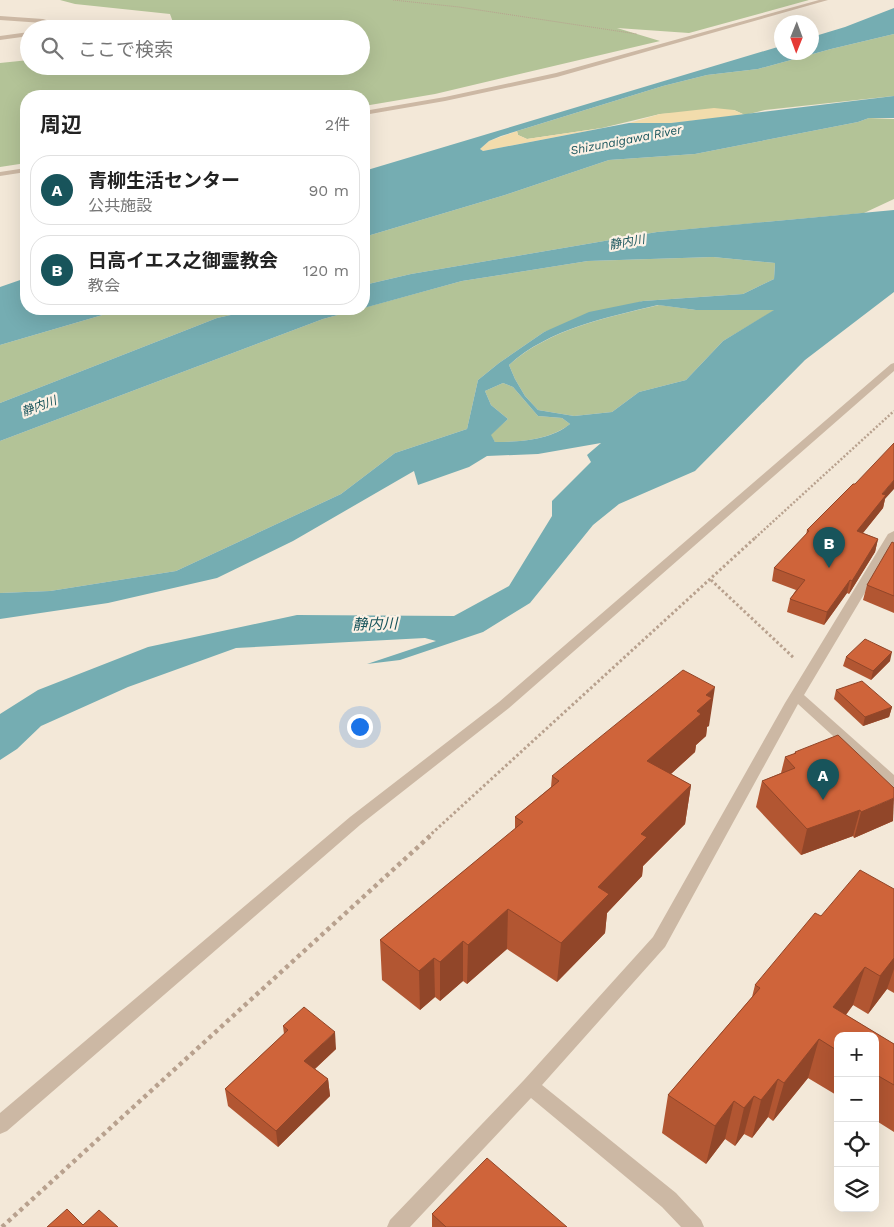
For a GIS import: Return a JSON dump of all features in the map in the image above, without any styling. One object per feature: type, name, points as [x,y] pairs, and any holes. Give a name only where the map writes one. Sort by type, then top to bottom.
[{"type":"street","points":[[370,112],[445,100],[539,79],[826,0]]},
{"type":"street","points":[[0,18],[29,20]]},
{"type":"street","points":[[0,38],[20,35]]},
{"type":"street","points":[[0,174],[20,171]]},
{"type":"street","points":[[0,1126],[355,821],[504,705],[894,366]]},
{"type":"street","points":[[397,1227],[530,1086],[659,942],[797,696],[894,534]]},
{"type":"street","points":[[797,696],[894,783]]},
{"type":"street","points":[[530,1086],[669,1200],[694,1227]]},
{"type":"path","points":[[393,0],[639,34]]},
{"type":"path","points":[[2,1227],[712,580],[894,411]]},
{"type":"path","points":[[712,580],[811,674]]},
{"type":"green space","points":[[60,0],[809,0],[689,33],[617,28],[660,41],[435,94],[370,105],[370,90],[20,90],[20,164],[0,167],[0,63],[20,61],[20,75],[370,75],[370,20],[172,20],[170,14],[75,4]]},
{"type":"green space","points":[[894,34],[894,96],[765,110],[745,115],[734,110],[660,114],[602,128],[527,139],[518,135],[517,131],[663,86],[707,75],[758,69],[791,60],[819,60],[819,52]]},
{"type":"green space","points":[[869,118],[894,119],[894,199],[864,213],[657,232],[411,274],[370,284],[370,235],[505,195],[609,160],[695,154],[858,122]]},
{"type":"green space","points":[[713,257],[775,263],[774,279],[743,294],[643,301],[544,332],[478,380],[467,429],[395,453],[341,494],[176,571],[50,591],[0,593],[0,441],[323,319],[338,315],[370,315],[370,306],[462,281],[588,261]]},
{"type":"green space","points":[[659,305],[696,310],[775,310],[723,341],[686,380],[639,392],[612,412],[574,416],[538,410],[525,396],[509,365],[525,353],[542,342],[580,326]]},
{"type":"green space","points":[[102,315],[231,315],[217,318],[0,403],[0,345]]},
{"type":"green space","points":[[503,383],[513,387],[538,416],[562,418],[570,424],[544,437],[524,441],[495,442],[490,435],[508,419],[491,405],[485,391]]},
{"type":"sand","points":[[714,108],[734,110],[745,115],[671,123],[629,123],[660,114]]},
{"type":"sand","points":[[602,128],[483,151],[480,149],[489,141],[517,131],[518,135],[527,139]]},
{"type":"water","points":[[894,8],[894,34],[819,52],[819,35]]},
{"type":"water","name":"Shizunaigawa River","points":[[774,48],[774,60],[791,60],[758,69],[707,75],[663,86],[501,136],[489,141],[480,149],[483,151],[629,123],[671,123],[894,96],[894,118],[869,118],[858,122],[695,154],[609,160],[505,195],[370,235],[370,169]]},
{"type":"water","name":"静内川","points":[[894,210],[894,292],[805,360],[695,471],[619,504],[593,525],[530,603],[483,632],[400,660],[367,664],[436,641],[425,638],[236,648],[128,687],[41,726],[17,749],[0,760],[0,714],[38,690],[148,647],[297,615],[454,616],[509,586],[552,516],[552,501],[591,462],[587,455],[601,443],[538,454],[487,456],[469,467],[418,485],[414,471],[293,541],[217,578],[108,603],[0,619],[0,593],[50,591],[176,571],[341,494],[395,453],[467,429],[478,380],[544,332],[589,312],[643,301],[743,294],[774,279],[775,263],[713,257],[588,261],[462,281],[370,306],[370,284],[411,274],[657,232]],"holes":[[[658,305],[696,310],[774,310],[723,341],[686,380],[639,392],[612,412],[574,416],[538,410],[525,396],[509,365],[542,342],[560,333],[619,314]],[[503,383],[513,387],[538,416],[562,418],[570,424],[554,434],[544,437],[524,441],[495,442],[491,435],[508,419],[491,405],[485,391]]]},
{"type":"water","points":[[20,280],[20,315],[102,315],[0,345],[0,287]]},
{"type":"water","name":"静内川","points":[[231,315],[338,315],[0,441],[0,403],[217,318]]},
{"type":"building","points":[[894,443],[894,480],[882,494],[886,495],[857,531],[878,539],[852,581],[850,580],[827,612],[790,599],[805,580],[774,568],[809,531],[807,530]]},
{"type":"building","points":[[892,542],[894,543],[894,596],[867,585]]},
{"type":"building","points":[[865,639],[892,652],[873,671],[846,657]]},
{"type":"building","points":[[683,670],[715,687],[706,695],[712,698],[697,711],[701,714],[647,761],[691,785],[641,834],[647,837],[598,887],[609,894],[561,943],[508,909],[468,945],[463,941],[440,962],[434,958],[419,971],[380,940],[523,822],[515,817],[559,781],[552,776]]},
{"type":"building","points":[[862,681],[892,707],[865,717],[836,690]]},
{"type":"building","points":[[838,735],[894,788],[894,798],[861,812],[860,810],[807,829],[762,781],[795,768],[785,757]]},
{"type":"building","points":[[860,870],[894,889],[894,958],[880,976],[865,967],[833,1007],[874,1032],[834,1032],[834,1048],[819,1039],[784,1083],[778,1079],[761,1100],[754,1096],[744,1108],[734,1101],[715,1126],[668,1095],[760,988],[755,985],[815,913],[821,916]]},
{"type":"building","points":[[304,1007],[335,1032],[304,1061],[328,1079],[276,1131],[225,1089],[288,1030],[283,1026]]},
{"type":"building","points":[[879,1035],[894,1044],[894,1085],[879,1076]]},
{"type":"building","points":[[487,1158],[567,1227],[446,1227],[432,1214]]},
{"type":"building","points":[[67,1209],[83,1225],[99,1210],[118,1227],[47,1227]]},
{"type":"place","name":"日高イエス之御霊教会","points":[[829,568]]},
{"type":"place","name":"青柳生活センター","points":[[823,800]]}]
